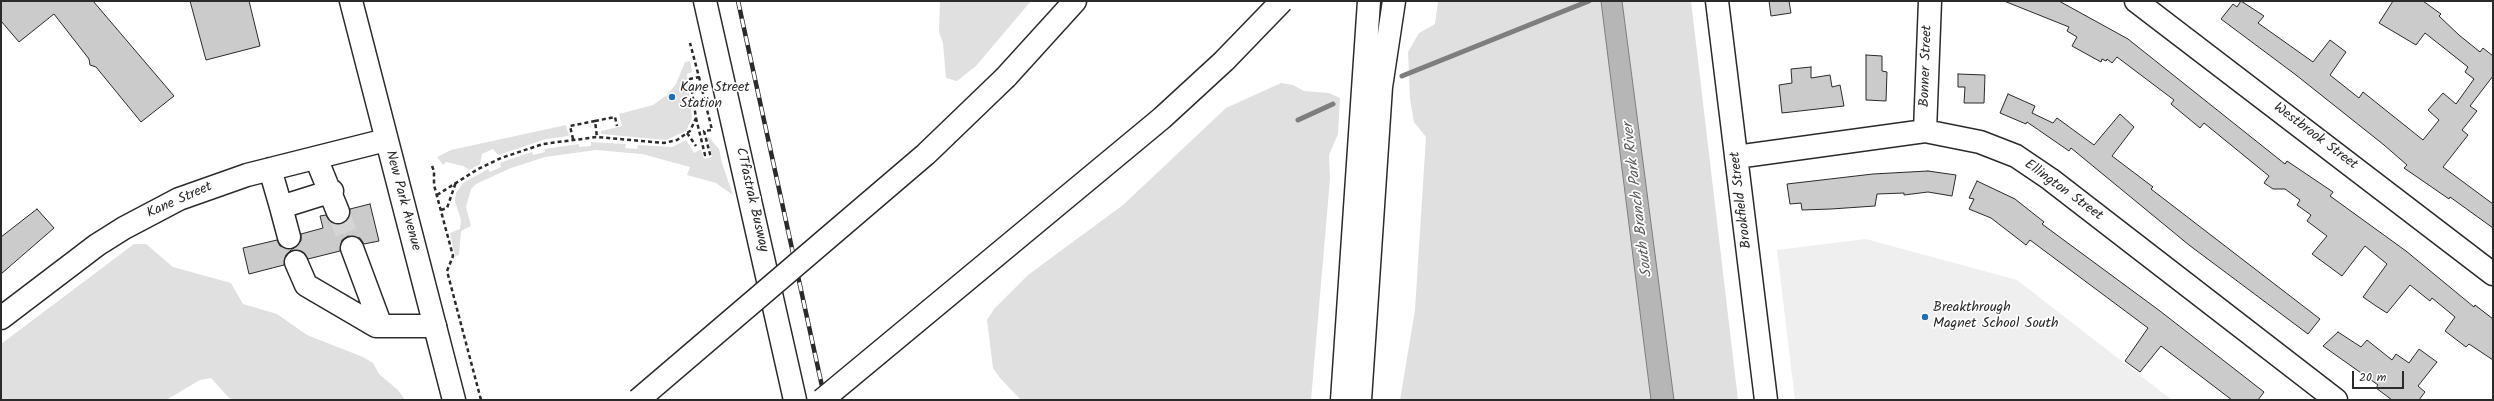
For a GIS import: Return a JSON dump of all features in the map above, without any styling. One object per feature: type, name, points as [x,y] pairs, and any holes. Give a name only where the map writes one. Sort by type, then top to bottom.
[{"type":"main road","name":"New Park Avenue","points":[[351,1],[454,400]]},
{"type":"main road","name":"CTfastrak Busway","points":[[705,1],[795,400]]},
{"type":"main road","points":[[638,400],[922,158],[1006,77],[1075,1]]},
{"type":"main road","points":[[822,400],[1157,122],[1224,61],[1282,1]]},
{"type":"main road","points":[[1342,400],[1369,1]]},
{"type":"main road","points":[[1360,400],[1381,77],[1394,1]]},
{"type":"main road","name":"Brookfield Street","points":[[1717,1],[1766,400]]},
{"type":"main road","name":"Bonner Street","points":[[1925,132],[1930,1]]},
{"type":"main road","name":"Westbrook Street","points":[[2136,1],[2493,274]]},
{"type":"main road","name":"Ellington Street","points":[[1736,157],[1925,132],[1980,142],[2016,156],[2050,179],[2336,400]]},
{"type":"main road","name":"Kane Street","points":[[1,318],[97,245],[151,213],[208,187],[270,169],[386,140]]},
{"type":"main road","points":[[316,158],[332,191],[338,212]]},
{"type":"main road","points":[[270,169],[289,237]]},
{"type":"main road","points":[[281,207],[332,191]]},
{"type":"main road","points":[[352,248],[381,326]]},
{"type":"main road","points":[[296,262],[306,285],[376,326],[435,326]]},
{"type":"path","points":[[690,43],[712,130],[704,131],[710,154],[705,155],[696,118],[690,79],[698,77]]},
{"type":"path","points":[[573,140],[570,126],[615,117],[617,126]]},
{"type":"path","points":[[437,195],[456,182],[501,158],[543,144],[597,137],[664,143],[677,140],[687,133],[694,125],[696,118]]},
{"type":"path","points":[[595,121],[597,137]]},
{"type":"path","points":[[687,133],[696,146]]},
{"type":"path","points":[[432,166],[437,195],[453,256],[447,271],[480,400]]},
{"type":"path","points":[[441,210],[447,208],[456,182]]},
{"type":"shaded area","points":[[940,1],[1031,1],[976,66],[957,81],[946,78],[943,43],[939,32]]},
{"type":"shaded area","points":[[1438,1],[1691,1],[1738,400],[1400,400],[1415,310],[1426,137],[1414,122],[1410,99],[1408,52],[1419,33],[1435,24]]},
{"type":"shaded area","points":[[690,61],[692,72],[687,74],[692,118],[686,131],[666,140],[601,134],[601,131],[622,126],[619,114],[653,105],[667,95],[676,84],[685,62]]},
{"type":"shaded area","points":[[1281,83],[1293,85],[1304,91],[1329,93],[1340,98],[1338,134],[1329,155],[1330,179],[1311,400],[1021,400],[1000,378],[993,368],[987,320],[994,309],[1028,275],[1123,205],[1226,108]]},
{"type":"shaded area","points":[[566,125],[569,136],[546,139],[498,155],[493,149],[482,154],[480,164],[469,170],[463,166],[446,162],[443,165],[437,157],[451,150]]},
{"type":"shaded area","points":[[707,135],[719,149],[722,163],[733,195],[716,183],[687,175],[690,167],[642,154],[596,150],[545,157],[511,168],[476,184],[471,189],[466,207],[471,226],[461,231],[459,255],[455,256],[450,233],[460,229],[461,220],[455,201],[456,193],[463,183],[488,169],[490,172],[501,167],[500,164],[502,162],[532,152],[533,155],[545,152],[544,149],[579,144],[579,147],[591,146],[591,142],[626,144],[625,148],[637,149],[638,145],[672,147],[686,140],[694,153],[701,149],[704,159],[712,157]]},
{"type":"shaded area","name":"Breakthrough Magnet School South","points":[[1866,239],[2017,280],[2172,400],[1795,400],[1777,250]]},
{"type":"shaded area","points":[[134,244],[146,244],[173,267],[231,283],[243,304],[277,314],[307,335],[363,357],[373,363],[379,374],[398,390],[405,400],[235,400],[229,398],[211,378],[200,380],[166,400],[1,400],[1,344]]},
{"type":"water","name":"South Branch Park River","points":[[1601,1],[1622,1],[1674,400],[1651,400]]},
{"type":"building","points":[[1,1],[93,1],[174,96],[141,122],[96,67],[90,65],[89,59],[54,14],[19,42],[1,21]]},
{"type":"building","points":[[190,1],[249,1],[260,46],[206,60]]},
{"type":"building","points":[[1769,1],[1789,1],[1791,13],[1771,16]]},
{"type":"building","points":[[2004,1],[2059,1],[2128,39],[2285,164],[2287,161],[2333,192],[2330,196],[2406,251],[2474,307],[2475,305],[2493,319],[2493,360],[2469,344],[2466,347],[2445,331],[2455,317],[2432,298],[2430,301],[2410,285],[2387,313],[2363,297],[2387,264],[2365,246],[2342,276],[2312,254],[2327,236],[2307,221],[2311,215],[2297,205],[2300,200],[2285,189],[2273,189],[2264,183],[2269,176],[2204,123],[2200,128],[2171,104],[2174,100],[2117,57],[2112,63],[2107,59],[2106,61],[2102,59],[2101,62],[2072,46],[2077,37],[2067,31],[2069,27]]},
{"type":"building","points":[[2241,1],[2264,16],[2258,23],[2313,62],[2330,40],[2346,52],[2330,75],[2359,98],[2363,92],[2423,140],[2439,120],[2428,110],[2443,93],[2456,104],[2474,79],[2465,72],[2468,67],[2425,33],[2416,45],[2379,23],[2393,1],[2423,1],[2441,14],[2439,16],[2480,52],[2483,48],[2493,56],[2493,76],[2470,106],[2477,111],[2462,130],[2468,135],[2443,167],[2493,204],[2493,228],[2450,197],[2449,199],[2404,168],[2407,165],[2384,145],[2296,75],[2221,19],[2233,4],[2237,7]]},
{"type":"building","points":[[1866,55],[1882,56],[1882,71],[1887,72],[1886,101],[1866,100]]},
{"type":"building","points":[[1811,67],[1811,78],[1830,75],[1832,87],[1840,85],[1844,106],[1782,113],[1779,85],[1792,83],[1791,69]]},
{"type":"building","points":[[1958,74],[1985,75],[1984,103],[1964,103],[1965,87],[1958,87]]},
{"type":"building","points":[[2008,94],[2035,106],[2032,113],[2053,123],[2057,118],[2094,145],[2120,114],[2134,127],[2112,156],[2153,187],[2151,189],[2320,319],[2308,334],[2189,245],[2071,148],[2069,151],[2027,122],[2026,124],[2000,113]]},
{"type":"building","points":[[1928,171],[1956,175],[1952,196],[1928,192],[1904,195],[1904,193],[1877,194],[1875,206],[1831,209],[1802,210],[1801,203],[1790,204],[1787,184],[1873,174]]},
{"type":"building","points":[[1977,181],[2015,199],[2044,222],[2042,224],[2160,311],[2264,392],[2258,400],[2232,400],[2161,346],[2140,372],[2125,361],[2148,328],[2030,240],[2026,245],[1991,218],[1969,209],[1974,199],[1969,198]]},
{"type":"building","points":[[370,204],[379,241],[364,244],[360,238],[348,236],[342,240],[340,251],[308,259],[303,252],[291,250],[286,255],[284,265],[249,274],[243,248],[277,240],[280,246],[293,249],[301,241],[301,234],[323,228],[320,216],[326,215],[331,222],[342,224],[348,219],[350,209]]},
{"type":"building","points":[[37,209],[54,228],[1,274],[1,237]]},
{"type":"building","points":[[2338,332],[2361,347],[2367,340],[2392,360],[2396,354],[2409,363],[2419,349],[2437,362],[2418,386],[2425,392],[2419,400],[2392,400],[2376,388],[2378,385],[2323,346]]},
{"type":"waterway","points":[[1402,76],[1589,1]]},
{"type":"waterway","points":[[1298,120],[1333,104]]},
{"type":"tunnel","points":[[338,212],[352,248]]},
{"type":"railway","points":[[738,1],[825,400]]},
{"type":"place","name":"Kane Street Station","points":[[672,97]]},
{"type":"place","name":"Breakthrough Magnet School South","points":[[1925,317]]}]
